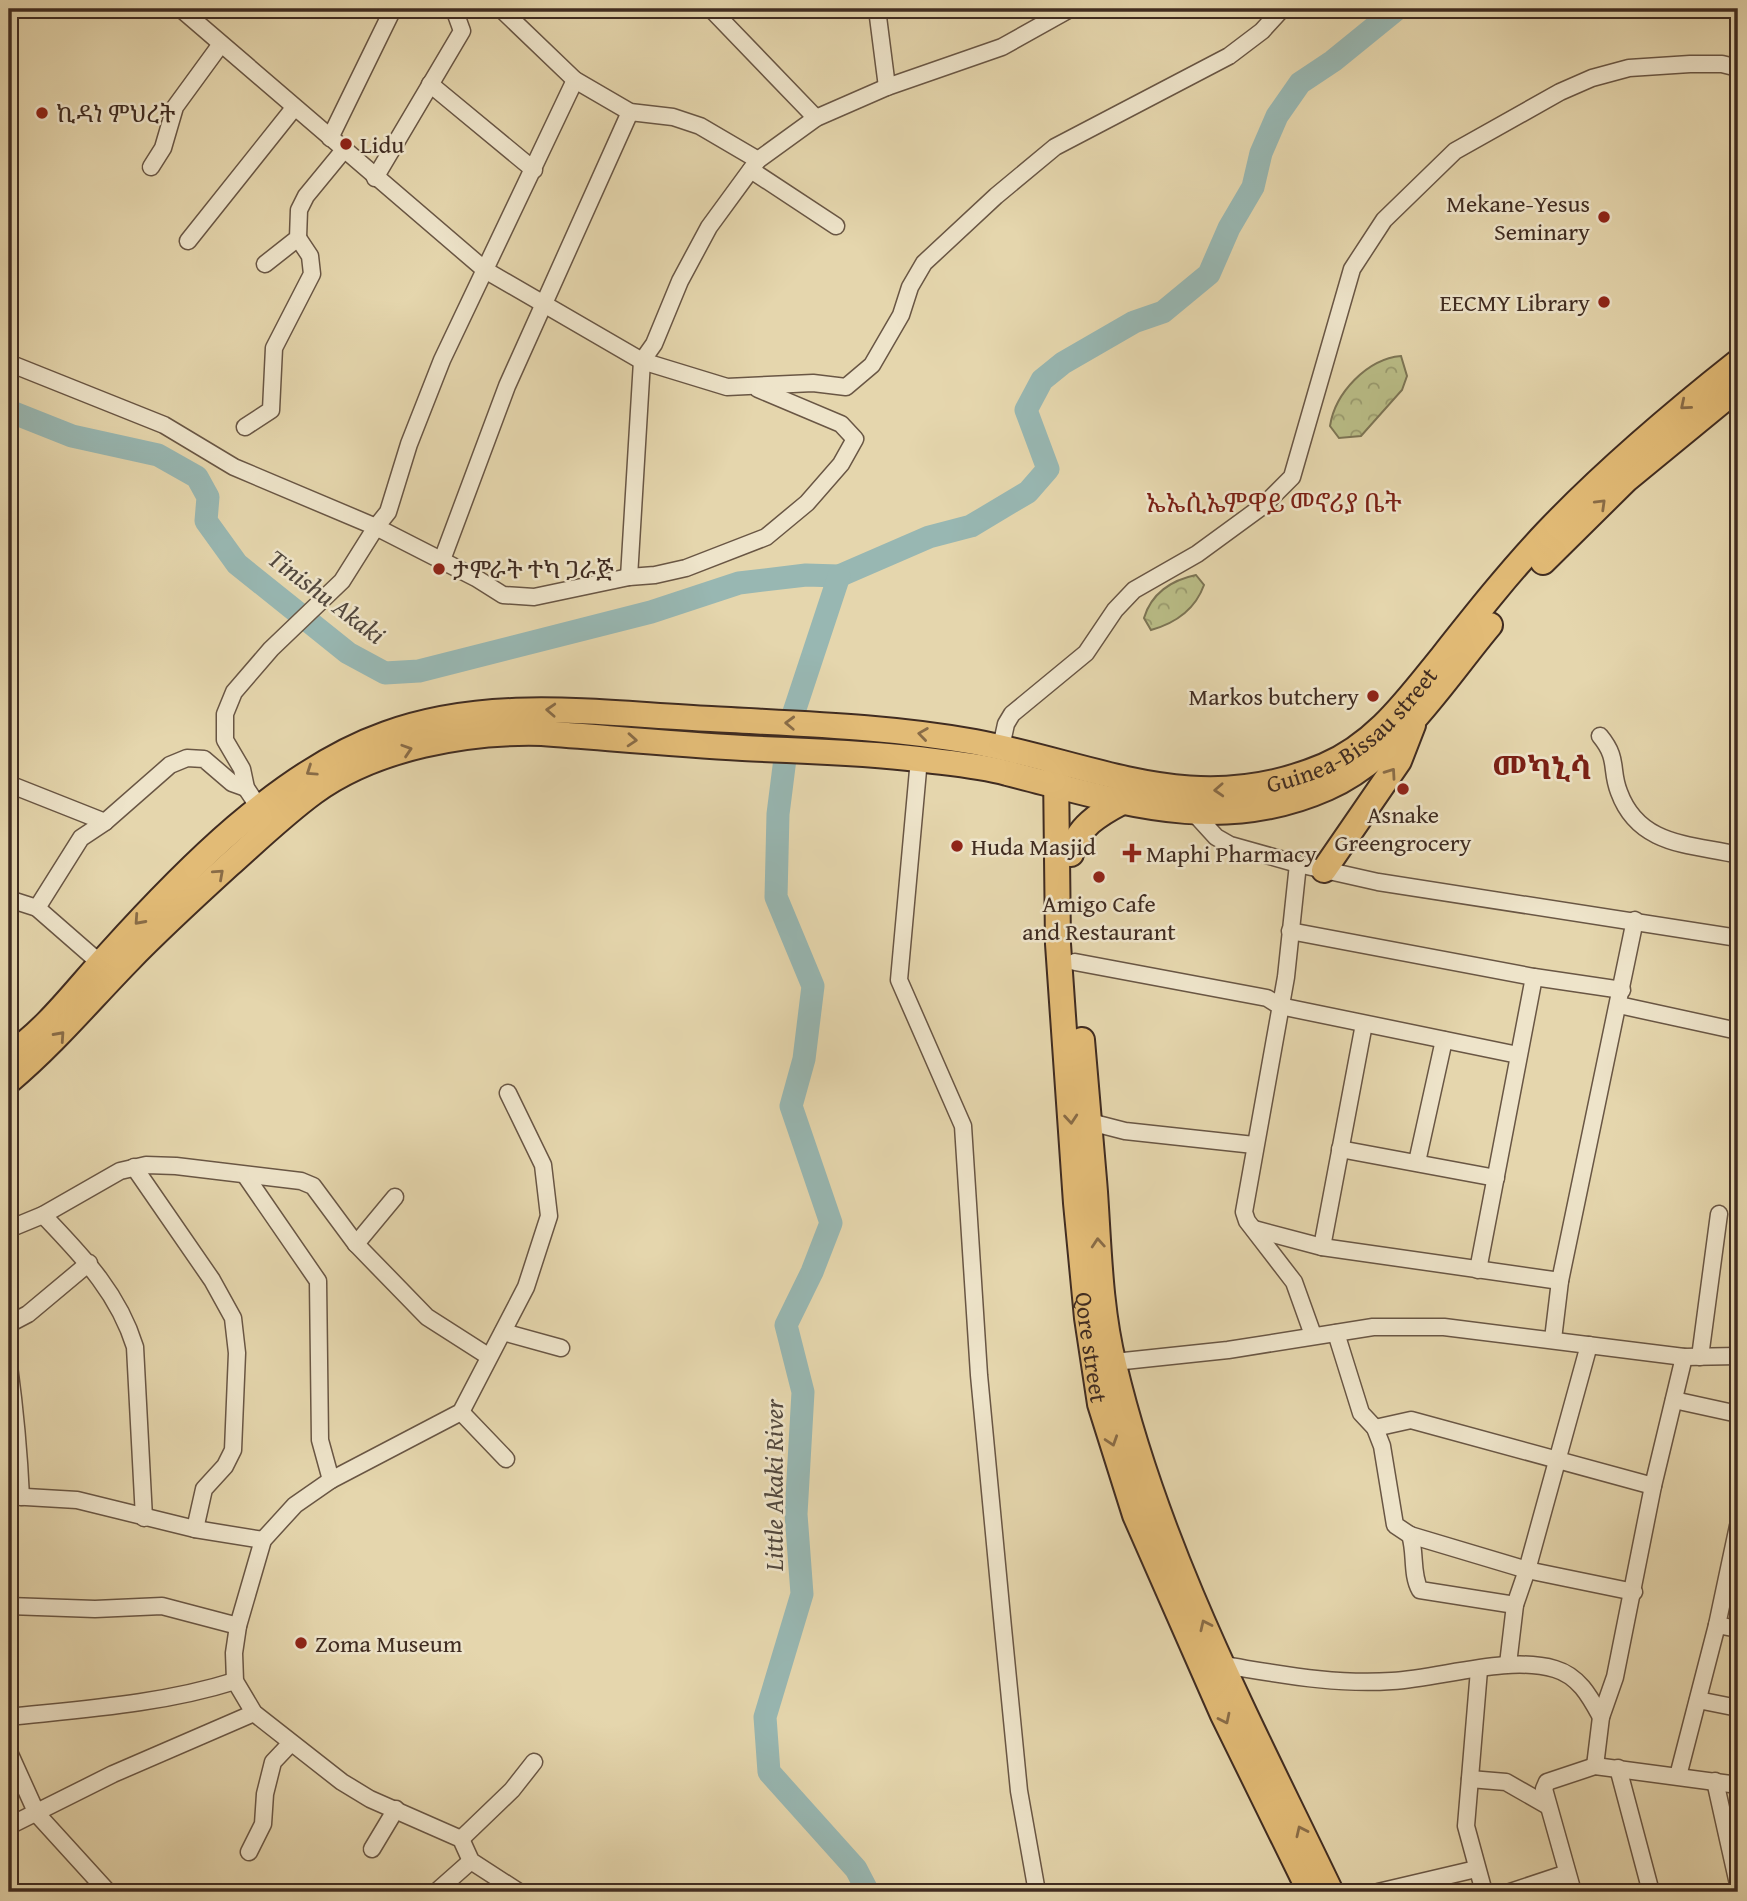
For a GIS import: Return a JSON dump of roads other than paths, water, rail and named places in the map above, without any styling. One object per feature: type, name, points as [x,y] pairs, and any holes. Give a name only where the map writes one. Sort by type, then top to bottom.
[{"type":"main road","name":"Guinea-Bissau street","points":[[12,1051],[48,1022],[158,900],[260,808],[328,759],[384,734],[427,721],[527,709],[839,725],[1001,747],[1063,775],[1199,791],[1241,789],[1286,780],[1328,765],[1363,745],[1395,715],[1553,526],[1617,463],[1738,362]]},
{"type":"main road","points":[[9,1081],[46,1050],[129,959],[246,850],[316,791],[349,773],[442,739],[497,732],[919,759],[1024,777],[1063,775],[1122,802],[1195,814],[1249,810],[1291,802],[1328,788],[1357,772],[1415,719],[1558,545],[1626,480],[1737,390]]},
{"type":"main road","points":[[1324,870],[1399,761],[1415,719]]},
{"type":"main road","name":"Qore street","points":[[1063,775],[1057,831],[1058,944],[1076,1203],[1104,1363],[1213,1668],[1310,1892]]},
{"type":"main road","name":"Qore street","points":[[1063,775],[1071,854],[1075,962],[1090,1122],[1104,1363]]},
{"type":"main road","points":[[1024,777],[1045,794],[1057,831]]},
{"type":"main road","points":[[1071,854],[1074,838],[1097,815],[1122,802]]},
{"type":"main road","name":"Qore street","points":[[1213,1668],[1331,1892]]},
{"type":"street","points":[[330,138],[393,9]]},
{"type":"street","points":[[375,178],[462,31],[454,9]]},
{"type":"street","points":[[500,9],[575,80],[630,112],[673,117],[700,126],[836,226]]},
{"type":"street","points":[[710,9],[816,118]]},
{"type":"street","points":[[880,9],[887,87]]},
{"type":"street","points":[[629,577],[642,361],[654,344],[680,281],[709,227],[755,165],[816,118],[887,87],[1002,47],[1070,9]]},
{"type":"street","points":[[188,11],[221,44],[343,151],[485,270],[642,361],[727,387],[813,383],[846,387],[872,365],[901,315],[910,288],[924,264],[996,196],[1055,147],[1229,56],[1262,31],[1274,11]]},
{"type":"street","points":[[151,167],[163,148],[175,107],[221,44]]},
{"type":"street","points":[[1001,747],[1006,724],[1012,714],[1086,653],[1115,610],[1133,590],[1206,548],[1264,505],[1292,477],[1352,269],[1384,220],[1455,151],[1560,92],[1592,78],[1629,68],[1722,64],[1738,68]]},
{"type":"street","points":[[260,808],[246,788],[242,769],[225,740],[225,714],[234,692],[341,581],[388,512],[409,444],[442,359],[575,80]]},
{"type":"street","points":[[430,84],[534,170]]},
{"type":"street","points":[[188,241],[295,108]]},
{"type":"street","points":[[442,560],[507,386],[630,112]]},
{"type":"street","points":[[245,427],[271,410],[274,348],[312,274],[310,256],[298,238],[299,210],[306,196],[343,151]]},
{"type":"street","points":[[265,264],[298,238]]},
{"type":"street","points":[[9,363],[164,425],[234,467],[376,527],[503,595],[534,597],[686,568],[766,537],[807,503],[841,464],[855,439],[842,424],[753,387]]},
{"type":"street","points":[[1600,736],[1616,763],[1619,793],[1648,831],[1674,843],[1738,855]]},
{"type":"street","points":[[37,908],[81,838],[105,822],[170,765],[187,758],[204,759],[232,783],[246,788]]},
{"type":"street","points":[[919,759],[899,980],[963,1126],[979,1375],[1019,1791],[1037,1892]]},
{"type":"street","points":[[9,784],[105,822]]},
{"type":"street","points":[[1195,814],[1216,837],[1230,845],[1324,870],[1738,939]]},
{"type":"street","points":[[1298,864],[1280,1006],[1244,1212],[1294,1282],[1313,1335]]},
{"type":"street","points":[[9,899],[37,908],[100,963]]},
{"type":"street","points":[[1553,1339],[1560,1281],[1635,920]]},
{"type":"street","points":[[1290,931],[1534,977],[1621,997],[1738,1031]]},
{"type":"street","points":[[1075,962],[1267,998],[1280,1006],[1518,1055]]},
{"type":"street","points":[[1478,1270],[1534,977]]},
{"type":"street","points":[[1322,1247],[1364,1024]]},
{"type":"street","points":[[1417,1162],[1444,1040]]},
{"type":"street","points":[[508,1093],[543,1165],[549,1216],[526,1287],[461,1412],[331,1480],[295,1505],[264,1540],[238,1626],[234,1653],[235,1681],[254,1713],[342,1782],[370,1799],[460,1839],[471,1861],[519,1892]]},
{"type":"street","points":[[1090,1122],[1125,1131],[1254,1145]]},
{"type":"street","points":[[1340,1149],[1496,1178]]},
{"type":"street","points":[[9,1229],[43,1215],[120,1171],[134,1167],[176,1166],[301,1181],[313,1186],[356,1244],[428,1317],[488,1356]]},
{"type":"street","points":[[134,1167],[212,1280],[233,1318],[237,1353],[233,1450],[225,1466],[204,1489],[195,1529]]},
{"type":"street","points":[[245,1175],[318,1281],[320,1440],[331,1480]]},
{"type":"street","points":[[356,1244],[395,1197]]},
{"type":"street","points":[[1595,1766],[1601,1717],[1615,1677],[1653,1486],[1674,1400],[1692,1357],[1719,1214]]},
{"type":"street","points":[[43,1215],[89,1263],[115,1297],[135,1347],[144,1518]]},
{"type":"street","points":[[1254,1229],[1322,1247],[1560,1281]]},
{"type":"street","points":[[9,1324],[28,1314],[89,1263]]},
{"type":"street","points":[[1104,1363],[1373,1327],[1444,1327],[1692,1357],[1738,1356]]},
{"type":"street","points":[[503,1332],[561,1348]]},
{"type":"street","points":[[1336,1334],[1362,1413],[1375,1427],[1387,1471],[1395,1525],[1410,1535],[1527,1570],[1634,1592]]},
{"type":"street","points":[[1508,1664],[1515,1605],[1589,1345]]},
{"type":"street","points":[[9,1366],[19,1434],[15,1497],[77,1500],[195,1529],[264,1540]]},
{"type":"street","points":[[1674,1400],[1738,1414]]},
{"type":"street","points":[[461,1412],[506,1459]]},
{"type":"street","points":[[1375,1427],[1411,1420],[1653,1486]]},
{"type":"street","points":[[1678,1776],[1734,1566],[1738,1526]]},
{"type":"street","points":[[1410,1535],[1415,1548],[1415,1581],[1420,1590],[1515,1605]]},
{"type":"street","points":[[9,1606],[95,1609],[162,1606],[238,1626]]},
{"type":"street","points":[[1717,1625],[1738,1629]]},
{"type":"street","points":[[1213,1668],[1337,1684],[1393,1681],[1526,1663],[1558,1670],[1583,1686],[1601,1717]]},
{"type":"street","points":[[1479,1670],[1466,1826],[1484,1892]]},
{"type":"street","points":[[9,1717],[110,1706],[209,1689],[235,1681]]},
{"type":"street","points":[[1698,1700],[1738,1708]]},
{"type":"street","points":[[9,1826],[113,1774],[254,1713]]},
{"type":"street","points":[[249,1852],[263,1824],[265,1794],[273,1762],[291,1743]]},
{"type":"street","points":[[9,1752],[37,1814],[108,1892]]},
{"type":"street","points":[[460,1839],[512,1790],[534,1762]]},
{"type":"street","points":[[1573,1892],[1548,1806],[1544,1789],[1547,1782],[1595,1766],[1738,1784]]},
{"type":"street","points":[[1618,1768],[1651,1892]]},
{"type":"street","points":[[1470,1779],[1506,1782],[1548,1806]]},
{"type":"street","points":[[1715,1782],[1738,1884]]},
{"type":"street","points":[[372,1849],[396,1809]]},
{"type":"street","points":[[436,1892],[471,1861]]},
{"type":"street","points":[[1378,1892],[1476,1869]]},
{"type":"street","points":[[1510,1892],[1567,1873]]},
{"type":"waterway","name":"Tinishu Akaki","points":[[9,411],[72,436],[158,455],[197,477],[208,497],[206,521],[237,564],[348,653],[385,673],[419,671],[651,612],[739,583],[806,575],[839,576],[929,537],[971,526],[1028,492],[1048,469],[1026,410],[1042,380],[1063,363],[1134,322],[1163,312],[1209,274],[1229,228],[1253,187],[1261,153],[1277,116],[1300,83],[1333,61],[1397,9]]},
{"type":"waterway","name":"Little Akaki River","points":[[839,576],[789,727],[778,814],[776,897],[813,986],[804,1059],[791,1106],[831,1223],[812,1272],[786,1325],[803,1392],[796,1514],[802,1594],[765,1717],[769,1772],[856,1869],[868,1892]]},
{"type":"place","name":"ኪዳነ ምህረት","points":[[42,113]]},
{"type":"place","name":"Lidu","points":[[346,144]]},
{"type":"place","name":"Mekane-Yesus Seminary","points":[[1604,217]]},
{"type":"place","name":"EECMY Library","points":[[1604,302]]},
{"type":"place","name":"ታምራት ተካ ጋራጅ","points":[[439,569]]},
{"type":"place","name":"Markos butchery","points":[[1373,696]]},
{"type":"place","name":"Asnake Greengrocery","points":[[1403,789]]},
{"type":"place","name":"Huda Masjid","points":[[957,846]]},
{"type":"place","name":"Maphi Pharmacy","points":[[1132,853]]},
{"type":"place","name":"Amigo Cafe and Restaurant","points":[[1099,877]]},
{"type":"place","name":"Zoma Museum","points":[[301,1643]]},
{"type":"district","name":"ኤኤሲኤምዋይ መኖሪያ ቤት","points":[[1274,502]]},
{"type":"district","name":"መካኒሳ","points":[[1542,767]]}]
